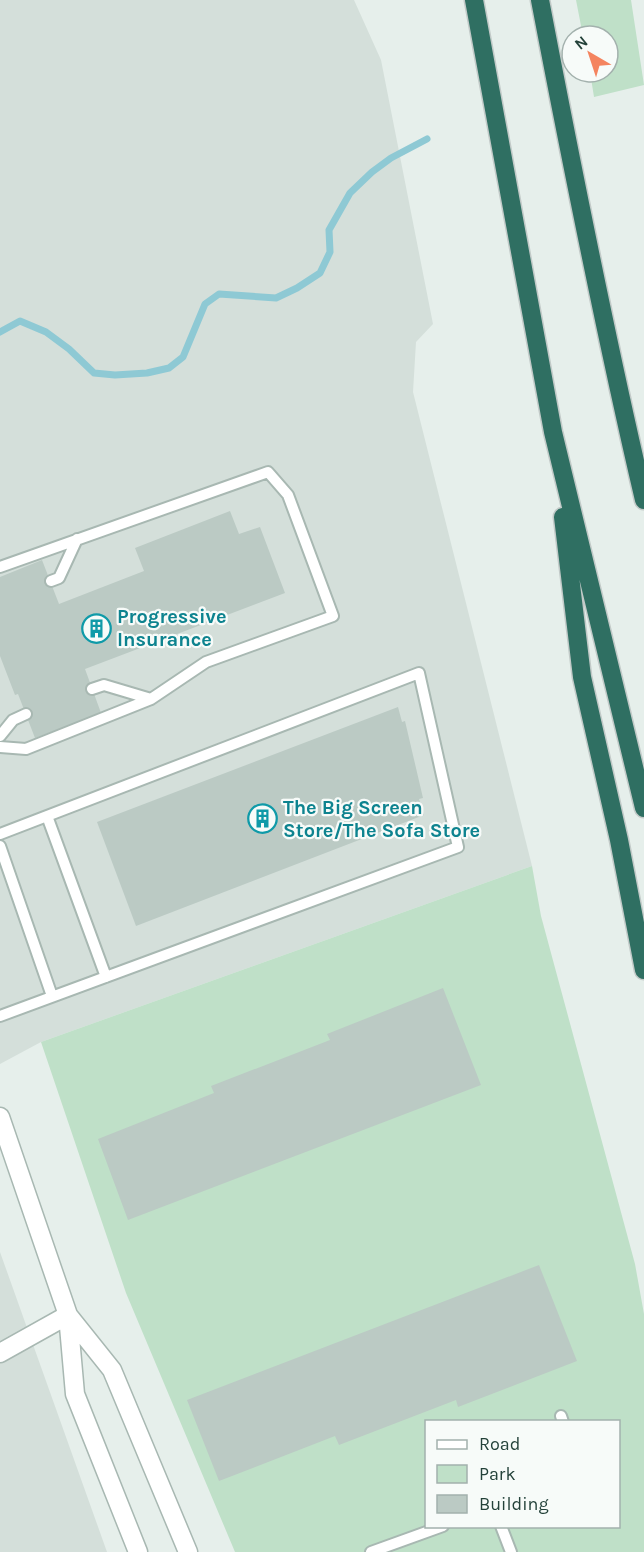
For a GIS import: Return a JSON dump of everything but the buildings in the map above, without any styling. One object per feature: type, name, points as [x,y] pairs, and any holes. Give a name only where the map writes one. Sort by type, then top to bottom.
[{"type":"highway","points":[[474,0],[553,432],[644,808]]},
{"type":"highway","points":[[540,0],[576,190],[644,500]]},
{"type":"highway","points":[[553,432],[582,676],[620,840],[644,970]]},
{"type":"street","points":[[0,1117],[68,1315],[75,1394],[138,1552]]},
{"type":"street","points":[[0,1353],[68,1315]]},
{"type":"street","points":[[68,1315],[112,1370],[188,1552]]},
{"type":"lane","points":[[0,567],[268,472],[288,495],[333,616],[207,662],[151,699],[26,749],[0,747]]},
{"type":"lane","points":[[51,581],[59,578],[77,539]]},
{"type":"lane","points":[[0,834],[419,673],[458,847],[0,1016]]},
{"type":"lane","points":[[92,689],[104,685],[151,699]]},
{"type":"lane","points":[[0,736],[13,720],[26,714]]},
{"type":"lane","points":[[47,816],[106,977]]},
{"type":"lane","points":[[0,846],[52,996]]},
{"type":"lane","points":[[371,1552],[440,1528]]},
{"type":"lane","points":[[501,1528],[511,1552]]},
{"type":"shaded area","points":[[0,0],[354,0],[381,60],[433,324],[416,342],[413,392],[532,866],[41,1042],[0,1064]]},
{"type":"shaded area","points":[[0,1252],[107,1552],[0,1552]]},
{"type":"green space","points":[[576,0],[631,0],[644,85],[594,97],[592,84],[620,84],[620,24],[581,24]]},
{"type":"green space","points":[[532,866],[541,916],[635,1264],[644,1314],[644,1552],[235,1552],[126,1293],[41,1042]]},
{"type":"waterway","points":[[0,332],[20,321],[46,332],[69,349],[94,373],[115,375],[147,373],[169,368],[183,357],[205,304],[219,294],[276,298],[320,273],[330,252],[329,230],[350,193],[391,158],[427,139]]},
{"type":"place","name":"Progressive Insurance","points":[[96,628]]},
{"type":"place","name":"The Big Screen Store/The Sofa Store","points":[[262,818]]}]
